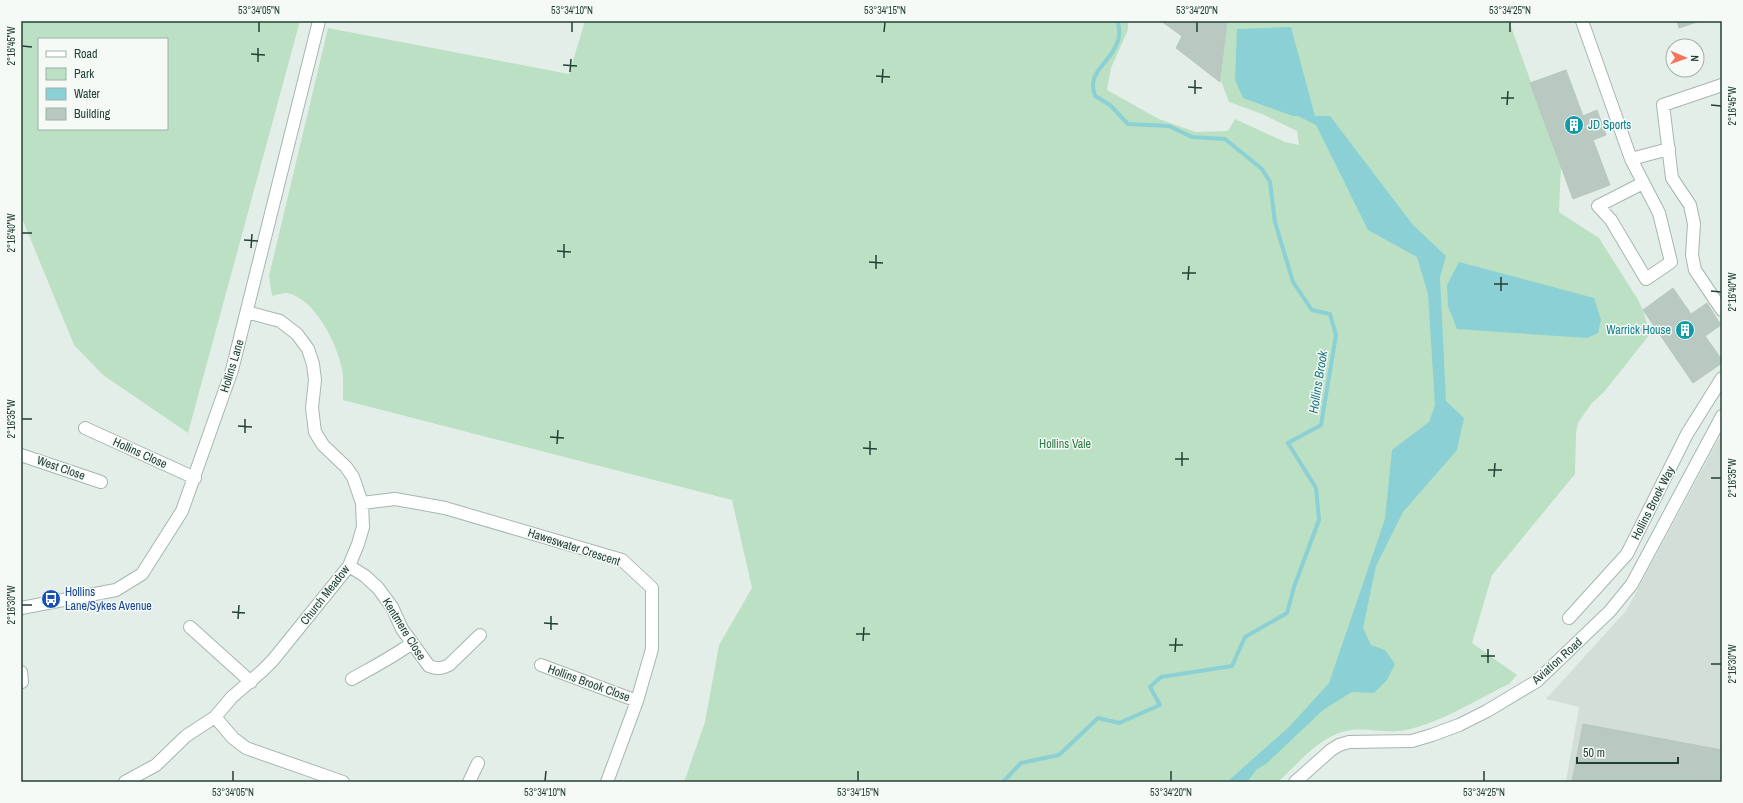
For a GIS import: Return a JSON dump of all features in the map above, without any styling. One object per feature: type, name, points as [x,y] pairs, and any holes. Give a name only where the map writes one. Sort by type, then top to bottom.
[{"type":"street","name":"Hollins Lane","points":[[21,608],[116,590],[142,574],[182,511],[195,478],[232,370],[319,21]]},
{"type":"street","points":[[1582,21],[1631,159],[1659,213],[1671,262],[1646,279],[1611,220],[1598,206],[1643,183]]},
{"type":"street","points":[[1722,85],[1663,105],[1672,178],[1690,205],[1694,224],[1692,255],[1695,270],[1722,310]]},
{"type":"street","points":[[1631,159],[1668,149]]},
{"type":"street","name":"Church Meadow","points":[[125,782],[156,765],[186,736],[215,717],[232,697],[251,682],[273,660],[349,566],[358,544],[363,526],[362,503],[353,477],[346,467],[323,445],[315,432],[312,408],[315,380],[314,364],[308,349],[297,334],[280,321],[247,312]]},
{"type":"street","name":"Hollins Brook Way","points":[[1569,618],[1627,554],[1687,434],[1722,378]]},
{"type":"street","name":"Aviation Road","points":[[1295,782],[1331,750],[1339,746],[1349,742],[1412,741],[1432,735],[1460,725],[1487,711],[1537,681],[1610,611],[1632,584],[1722,416]]},
{"type":"street","name":"Hollins Close","points":[[85,428],[195,478]]},
{"type":"street","name":"West Close","points":[[21,454],[102,482]]},
{"type":"street","name":"Haweswater Crescent","points":[[362,503],[395,499],[445,508],[622,560],[652,588],[652,649],[637,701],[607,782]]},
{"type":"street","name":"Kentmere Close","points":[[349,566],[365,576],[378,588],[392,606],[402,629],[429,666],[436,669],[449,665],[480,635]]},
{"type":"street","points":[[190,627],[251,682]]},
{"type":"street","points":[[352,679],[380,663],[391,659],[412,643]]},
{"type":"street","name":"Hollins Brook Close","points":[[541,665],[637,701]]},
{"type":"street","points":[[215,717],[233,738],[246,748],[343,782]]},
{"type":"street","points":[[468,782],[478,763]]},
{"type":"shaded area","points":[[1722,433],[1722,782],[1566,782],[1579,707],[1546,699],[1626,611]]},
{"type":"green space","points":[[21,21],[300,21],[188,433],[103,375],[74,345],[21,216]]},
{"type":"green space","name":"Hollins Vale","points":[[585,21],[1128,21],[1128,30],[1111,68],[1107,90],[1159,119],[1196,132],[1228,131],[1235,119],[1285,142],[1299,145],[1297,131],[1262,114],[1229,102],[1221,81],[1227,21],[1509,21],[1561,166],[1559,212],[1599,238],[1637,298],[1643,310],[1650,334],[1604,392],[1591,404],[1578,423],[1576,433],[1575,474],[1492,575],[1472,643],[1517,675],[1509,684],[1433,722],[1406,730],[1351,730],[1330,737],[1311,750],[1278,782],[684,782],[705,722],[719,645],[752,588],[732,500],[343,400],[342,369],[330,335],[307,303],[287,293],[272,296],[269,276],[328,28],[569,74]]},
{"type":"water","points":[[1291,27],[1315,116],[1330,116],[1413,225],[1446,256],[1440,277],[1446,401],[1464,418],[1457,450],[1403,512],[1376,566],[1363,628],[1371,645],[1385,650],[1395,664],[1387,680],[1374,693],[1352,692],[1323,710],[1266,764],[1257,769],[1247,782],[1227,782],[1289,727],[1329,683],[1385,519],[1392,450],[1429,422],[1435,405],[1428,294],[1417,257],[1368,230],[1316,125],[1298,116],[1293,116],[1243,98],[1235,80],[1237,29]]},
{"type":"water","points":[[1459,262],[1594,298],[1601,320],[1598,333],[1587,338],[1457,329],[1448,306],[1447,285]]},
{"type":"building","points":[[1161,21],[1227,21],[1220,82],[1176,48],[1182,36]]},
{"type":"building","points":[[1677,21],[1700,21],[1679,28]]},
{"type":"building","name":"JD Sports","points":[[1566,70],[1583,116],[1597,110],[1606,135],[1593,140],[1610,185],[1573,199],[1530,83]]},
{"type":"building","name":"Warrick House","points":[[1673,288],[1691,314],[1707,303],[1721,325],[1705,336],[1722,360],[1722,363],[1693,383],[1643,310]]},
{"type":"building","points":[[1583,724],[1722,750],[1722,782],[1572,782]]},
{"type":"waterway","name":"Hollins Brook","points":[[1003,782],[1021,763],[1059,755],[1098,718],[1119,723],[1160,705],[1150,687],[1161,677],[1232,666],[1245,637],[1287,613],[1294,587],[1319,520],[1316,488],[1288,443],[1321,425],[1336,335],[1330,314],[1312,310],[1293,282],[1275,222],[1270,182],[1262,169],[1225,139],[1192,137],[1169,126],[1128,124],[1110,105],[1095,96],[1093,87],[1096,74],[1114,50],[1118,41],[1118,21]]},
{"type":"place","name":"JD Sports","points":[[1574,125]]},
{"type":"place","name":"Warrick House","points":[[1685,330]]},
{"type":"place","name":"Hollins Lane/Sykes Avenue","points":[[51,599]]}]
